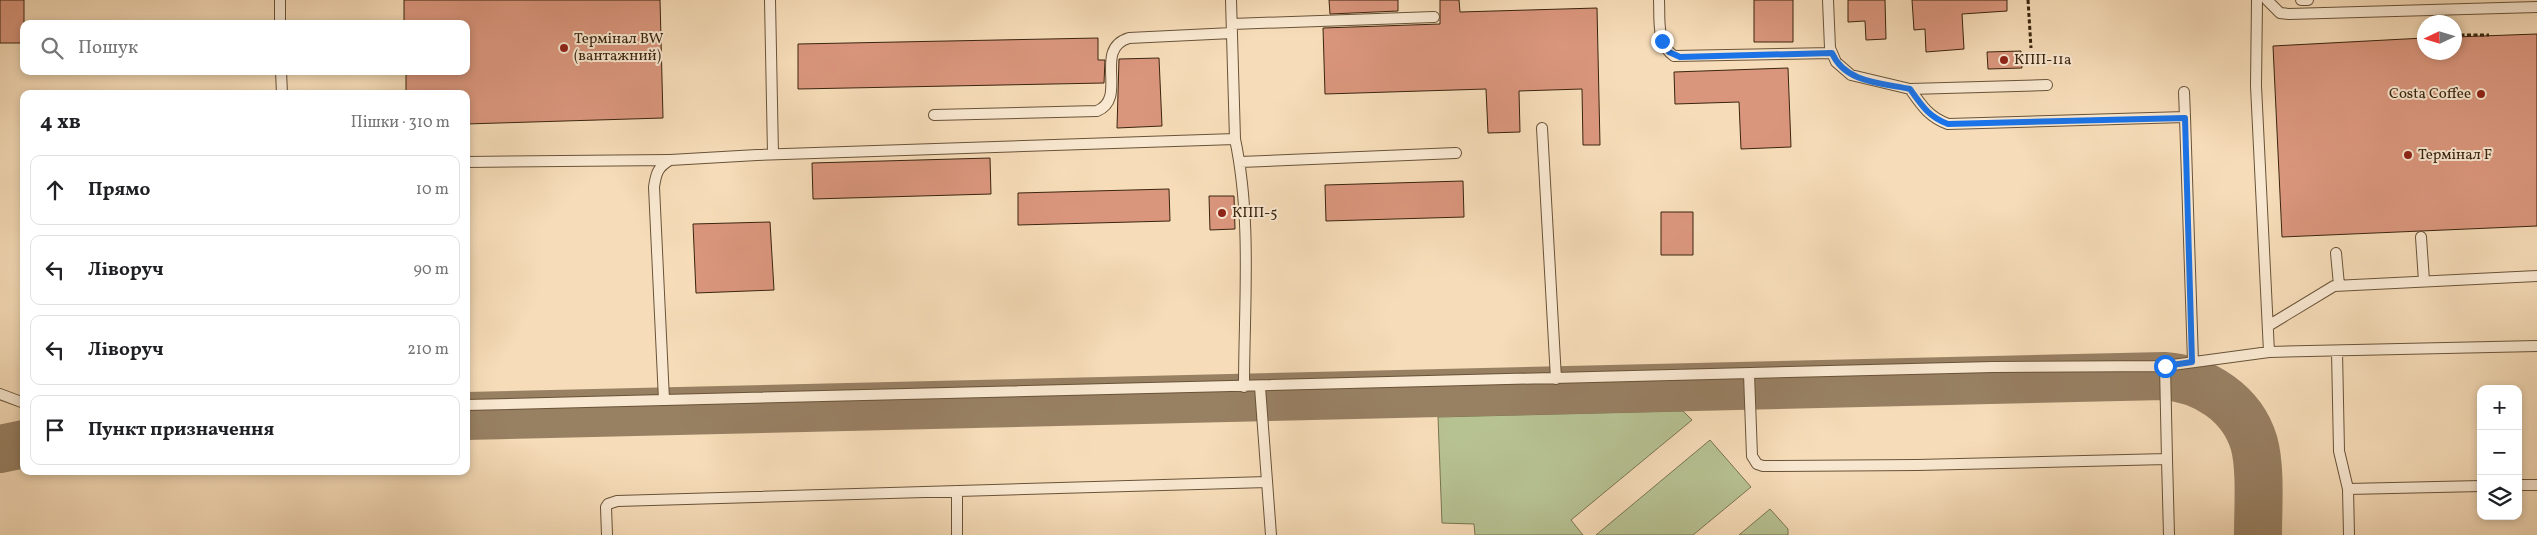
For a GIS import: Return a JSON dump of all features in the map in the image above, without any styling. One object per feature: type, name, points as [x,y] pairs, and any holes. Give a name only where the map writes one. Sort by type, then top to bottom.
[{"type":"lane","points":[[280,0],[280,20]]},
{"type":"lane","points":[[770,0],[773,154]]},
{"type":"lane","points":[[1231,0],[1235,139],[1240,162],[1244,228],[1244,387]]},
{"type":"lane","points":[[1659,0],[1662,41],[1674,56],[1832,53]]},
{"type":"lane","points":[[1828,0],[1832,53],[1836,62],[1851,75],[1910,89],[2047,84]]},
{"type":"lane","points":[[2257,0],[2256,86],[2269,352]]},
{"type":"lane","points":[[2267,0],[2280,13],[2290,14],[2537,7]]},
{"type":"lane","points":[[2301,0],[2308,0]]},
{"type":"lane","points":[[934,116],[1097,111],[1104,107],[1109,100],[1111,55],[1120,42],[1129,38],[1232,29],[1434,17]]},
{"type":"lane","points":[[282,75],[282,90]]},
{"type":"lane","points":[[1910,89],[1926,112],[1932,117],[1948,124],[2185,118]]},
{"type":"lane","points":[[2184,92],[2192,362]]},
{"type":"lane","points":[[1542,128],[1556,379]]},
{"type":"lane","points":[[470,162],[670,160],[773,154],[1235,139]]},
{"type":"lane","points":[[1240,162],[1456,153]]},
{"type":"lane","points":[[664,400],[654,187],[656,173],[660,166],[670,160]]},
{"type":"lane","points":[[2421,237],[2424,281]]},
{"type":"lane","points":[[2336,253],[2339,285]]},
{"type":"lane","points":[[2268,326],[2330,288],[2339,285],[2537,276]]},
{"type":"lane","points":[[470,405],[1993,368],[2165,366],[2269,352],[2537,346]]},
{"type":"lane","points":[[2337,351],[2339,451],[2348,490],[2349,535]]},
{"type":"lane","points":[[2165,366],[2169,535]]},
{"type":"lane","points":[[1748,374],[1752,456],[1757,464],[1763,466],[1908,465],[2168,459]]},
{"type":"lane","points":[[1260,387],[1271,535]]},
{"type":"lane","points":[[0,394],[20,402]]},
{"type":"lane","points":[[607,535],[606,507],[608,504],[616,501],[1267,482]]},
{"type":"lane","points":[[2522,485],[2537,485]]},
{"type":"lane","points":[[2348,490],[2477,486]]},
{"type":"lane","points":[[957,491],[957,535]]},
{"type":"path","points":[[2028,0],[2031,48]]},
{"type":"path","points":[[2462,35],[2489,35]]},
{"type":"green space","points":[[1683,411],[1692,420],[1571,520],[1583,535],[1475,535],[1474,524],[1442,523],[1438,417]]},
{"type":"green space","points":[[1710,440],[1751,487],[1693,535],[1596,535]]},
{"type":"green space","points":[[1770,509],[1788,529],[1788,535],[1739,535]]},
{"type":"building","points":[[0,0],[24,0],[24,20],[20,20],[20,43],[0,43]]},
{"type":"building","name":"Термінал BW (вантажний)","points":[[404,0],[660,0],[663,118],[470,124],[470,90],[406,90],[406,75],[470,75],[470,20],[404,20]]},
{"type":"building","points":[[1329,0],[1398,0],[1398,11],[1330,14]]},
{"type":"building","points":[[1440,0],[1459,0],[1460,12],[1597,8],[1600,145],[1583,145],[1582,89],[1519,91],[1520,132],[1488,133],[1486,89],[1325,94],[1323,28],[1440,24]]},
{"type":"building","points":[[1754,0],[1793,0],[1793,42],[1754,42]]},
{"type":"building","points":[[1848,0],[1885,0],[1886,39],[1866,40],[1865,21],[1848,22]]},
{"type":"building","points":[[1912,0],[2007,0],[2007,11],[1962,14],[1964,49],[1926,52],[1925,29],[1914,30]]},
{"type":"building","name":"Термінал F","points":[[2537,34],[2537,226],[2282,237],[2273,46],[2417,38],[2417,60],[2462,60],[2462,37]]},
{"type":"building","points":[[1098,38],[1098,60],[1105,60],[1104,83],[798,89],[798,44]]},
{"type":"building","name":"КПП-11а","points":[[2021,51],[2022,68],[1988,69],[1987,52]]},
{"type":"building","points":[[1159,58],[1162,126],[1117,128],[1119,59]]},
{"type":"building","points":[[1788,68],[1791,147],[1741,149],[1739,102],[1675,104],[1674,72]]},
{"type":"building","points":[[990,158],[991,194],[813,199],[812,163]]},
{"type":"building","points":[[1463,181],[1464,217],[1326,221],[1325,185]]},
{"type":"building","points":[[1169,189],[1170,221],[1018,225],[1018,193]]},
{"type":"building","name":"КПП-5","points":[[1209,196],[1234,196],[1235,229],[1210,230]]},
{"type":"building","points":[[1661,212],[1693,212],[1693,255],[1661,255]]},
{"type":"building","points":[[770,222],[774,290],[696,293],[693,224]]},
{"type":"taxiway","points":[[470,416],[2164,376],[2193,382],[2220,396],[2231,405],[2248,429],[2254,443],[2258,464],[2258,535]]},
{"type":"taxiway","points":[[0,449],[20,445]]},
{"type":"place","name":"Термінал BW (вантажний)","points":[[564,48]]},
{"type":"place","name":"КПП-11а","points":[[2004,60]]},
{"type":"place","name":"Costa Coffee","points":[[2481,94]]},
{"type":"place","name":"Термінал F","points":[[2408,155]]},
{"type":"place","name":"КПП-5","points":[[1222,213]]},
{"type":"route","points":[[1662,41],[1669,52],[1674,56],[1680,57],[1832,53],[1836,62],[1851,75],[1910,89],[1926,112],[1932,117],[1948,124],[2185,118],[2192,362],[2165,366]]}]
